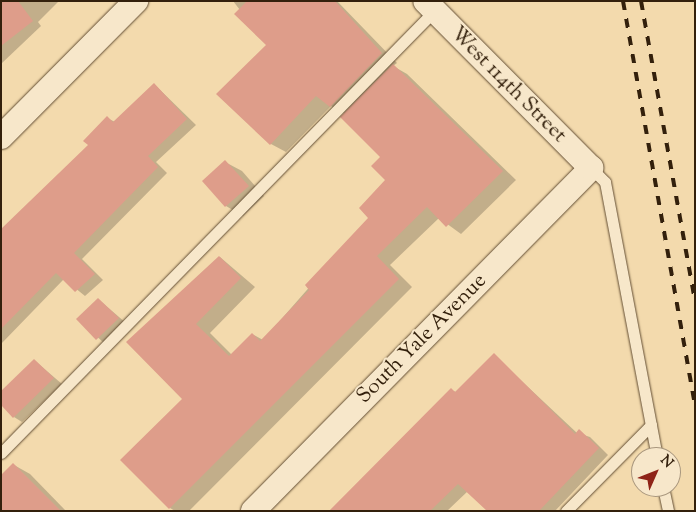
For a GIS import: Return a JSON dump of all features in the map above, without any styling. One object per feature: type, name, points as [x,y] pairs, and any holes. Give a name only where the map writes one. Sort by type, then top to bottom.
[{"type":"street","points":[[1,137],[136,1]]},
{"type":"street","name":"West 114th Street","points":[[429,6],[591,168]]},
{"type":"street","name":"South Yale Avenue","points":[[252,511],[591,168]]},
{"type":"lane","points":[[1,453],[429,6]]},
{"type":"lane","points":[[591,168],[604,182],[655,447]]},
{"type":"lane","points":[[566,511],[651,425]]},
{"type":"lane","points":[[665,497],[668,511]]},
{"type":"building","points":[[1,1],[18,1],[33,21],[1,46]]},
{"type":"building","points":[[247,1],[335,1],[382,53],[330,107],[316,96],[270,145],[216,94],[266,45],[234,14]]},
{"type":"building","points":[[393,64],[503,171],[446,227],[427,207],[377,256],[399,279],[169,509],[120,460],[182,399],[126,342],[219,256],[241,278],[196,324],[229,356],[252,333],[260,341],[309,290],[305,285],[368,218],[359,208],[385,180],[371,166],[380,157],[340,117]]},
{"type":"building","points":[[154,83],[187,119],[148,156],[158,167],[74,253],[95,274],[75,292],[56,273],[1,329],[1,229],[88,145],[83,141],[107,116],[113,122]]},
{"type":"building","points":[[225,160],[249,186],[225,207],[202,181]]},
{"type":"building","points":[[98,298],[119,318],[96,340],[76,319]]},
{"type":"building","points":[[494,353],[575,434],[579,429],[599,448],[539,511],[487,511],[458,484],[430,511],[329,511],[451,388],[455,392]]},
{"type":"building","points":[[34,359],[54,378],[13,418],[1,405],[1,391]]},
{"type":"building","points":[[13,463],[61,511],[1,511],[1,475]]},
{"type":"railway","points":[[623,1],[695,406]]},
{"type":"railway","points":[[641,1],[695,300]]}]
